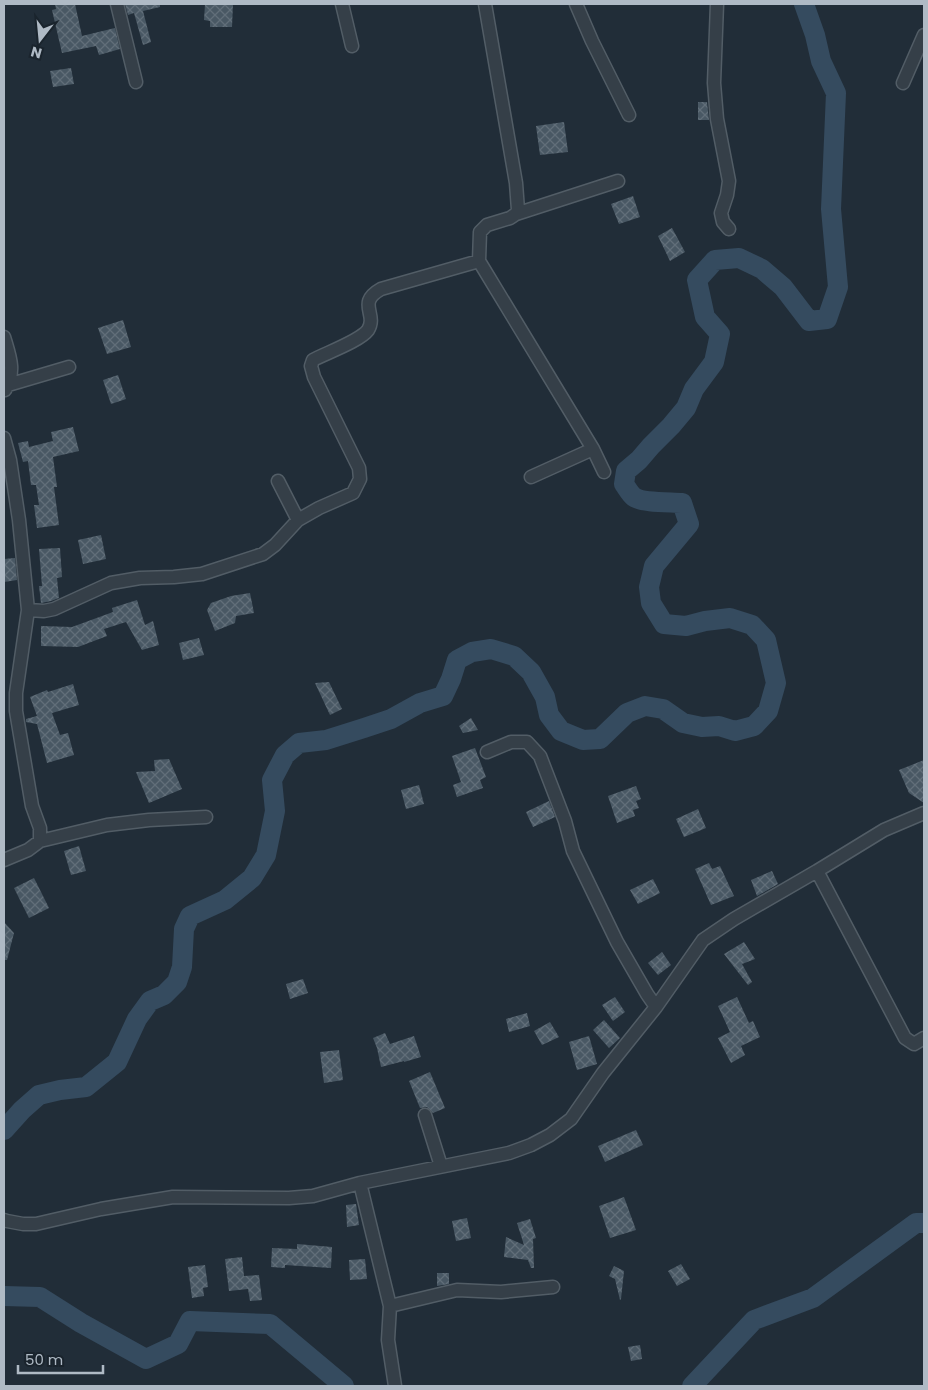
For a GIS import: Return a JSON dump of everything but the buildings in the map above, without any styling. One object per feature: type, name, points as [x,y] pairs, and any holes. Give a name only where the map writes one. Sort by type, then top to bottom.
[{"type":"street","points":[[117,4],[136,82]]},
{"type":"street","points":[[342,4],[352,46]]},
{"type":"street","points":[[485,4],[516,183],[518,210],[516,214]]},
{"type":"street","points":[[576,4],[592,41],[629,115]]},
{"type":"street","points":[[717,4],[714,83],[716,119],[729,181],[721,213],[723,222],[729,228]]},
{"type":"street","points":[[903,84],[924,35]]},
{"type":"street","points":[[604,472],[593,450],[479,261],[480,232],[487,225],[510,218],[516,214],[618,181]]},
{"type":"street","points":[[28,610],[44,611],[54,609],[112,583],[140,578],[202,574],[245,561],[263,554],[298,520],[352,493],[360,479],[359,468],[314,377],[311,366],[313,360],[358,338],[367,331],[370,325],[369,302],[374,293],[381,289],[479,261]]},
{"type":"street","points":[[4,337],[11,360],[11,373],[6,389]]},
{"type":"street","points":[[6,389],[69,367]]},
{"type":"street","points":[[4,438],[10,460],[28,610],[16,693],[16,711],[32,806],[40,828],[40,841]]},
{"type":"street","points":[[531,477],[593,450]]},
{"type":"street","points":[[278,481],[298,520]]},
{"type":"street","points":[[486,752],[511,742],[527,742],[540,756],[565,821],[573,851],[617,942],[656,1007]]},
{"type":"street","points":[[4,1220],[36,1224],[101,1209],[173,1197],[289,1198],[313,1196],[360,1183],[509,1153],[531,1145],[550,1135],[571,1119],[603,1073],[656,1007],[703,940],[734,919],[884,830],[924,814]]},
{"type":"street","points":[[4,860],[28,850],[40,841],[107,825],[149,820],[206,817]]},
{"type":"street","points":[[817,871],[905,1038],[914,1044],[924,1038]]},
{"type":"street","points":[[425,1115],[441,1166]]},
{"type":"street","points":[[360,1183],[390,1306],[388,1340],[395,1386]]},
{"type":"street","points":[[390,1306],[457,1290],[501,1292],[553,1286]]},
{"type":"waterway","points":[[4,1130],[39,1095],[86,1087],[117,1062],[137,1019],[150,1001],[164,995],[177,982],[182,967],[184,929],[190,916],[225,900],[252,878],[266,855],[275,811],[272,780],[285,755],[299,743],[326,740],[364,728],[391,719],[420,703],[443,696],[457,660],[472,652],[491,649],[514,656],[531,672],[545,697],[549,715],[561,731],[583,740],[600,739],[627,713],[645,706],[663,709],[683,723],[702,727],[719,726],[735,731],[754,726],[768,711],[776,683],[766,640],[752,625],[730,618],[705,621],[686,626],[664,624],[651,603],[649,587],[654,566],[689,524],[682,503],[638,499],[633,496],[624,484],[626,471],[639,460],[686,408],[694,389],[714,362],[720,334],[705,317],[697,280],[715,260],[739,258],[762,269],[783,287],[809,321],[827,319],[838,287],[831,209],[836,93],[821,61],[815,35],[804,4]]},
{"type":"waterway","points":[[692,1386],[754,1320],[813,1298],[916,1223],[924,1223]]},
{"type":"waterway","points":[[4,1296],[40,1297],[81,1323],[146,1359],[178,1344],[190,1321],[270,1324],[344,1386]]}]
